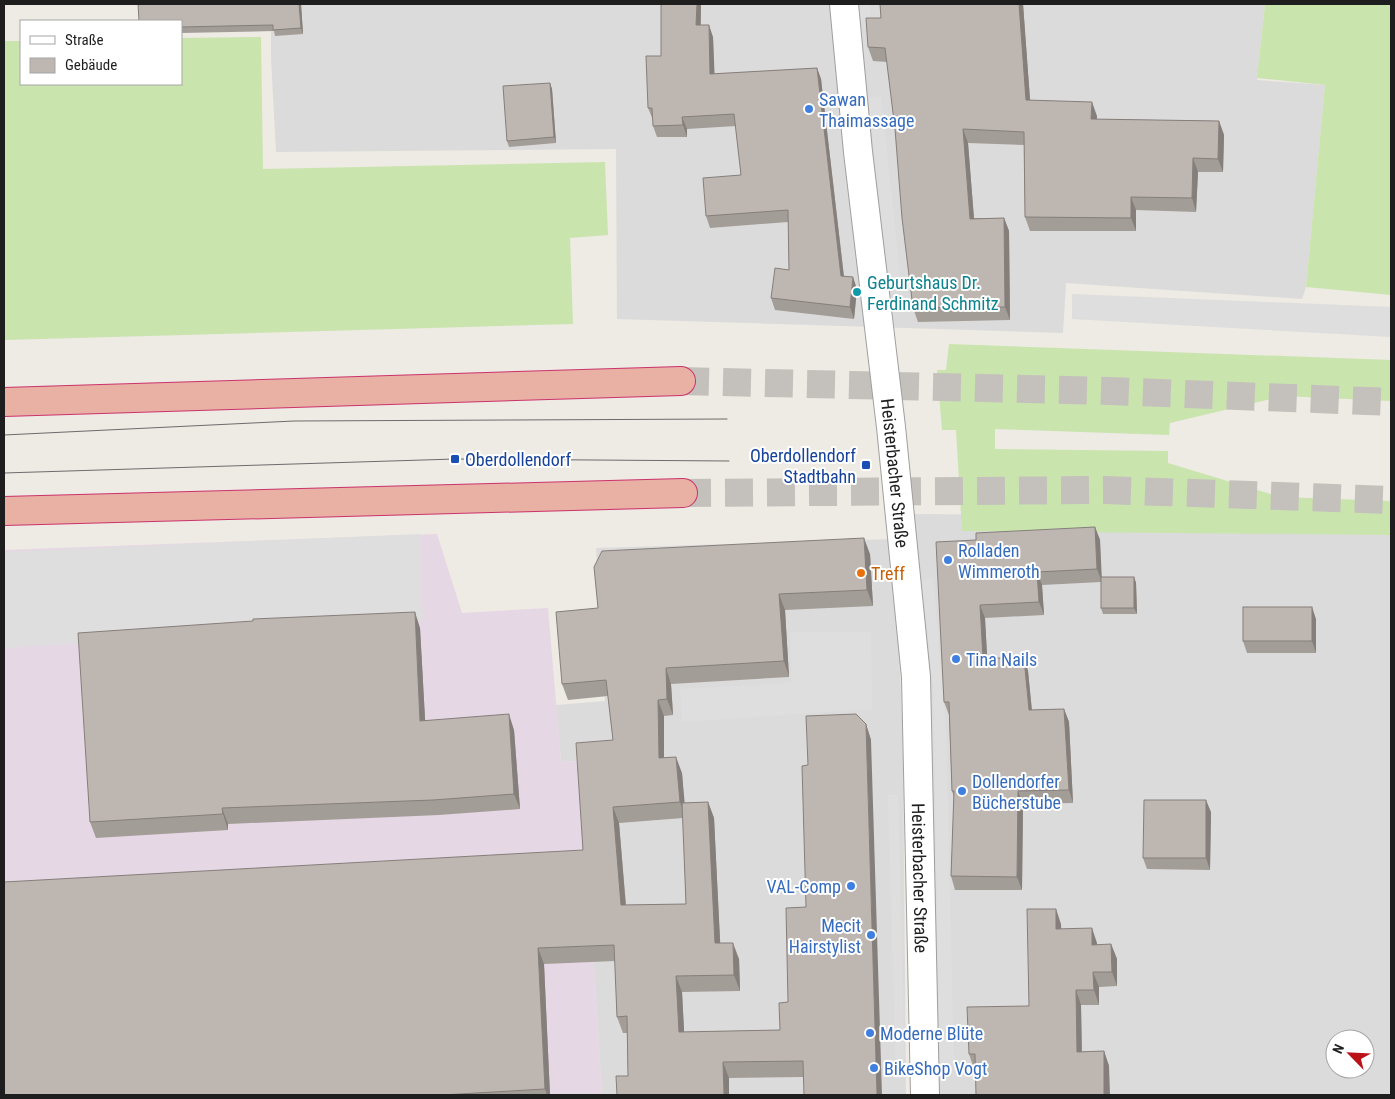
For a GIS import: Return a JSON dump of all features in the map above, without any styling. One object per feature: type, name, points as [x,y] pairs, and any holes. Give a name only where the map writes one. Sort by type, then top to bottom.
[{"type":"highway","points":[[4,402],[681,381]]},
{"type":"highway","points":[[4,511],[683,493]]},
{"type":"street","name":"Heisterbacher Straße","points":[[844,4],[858,152],[891,426],[916,677],[925,1095]]},
{"type":"shaded area","points":[[271,4],[1265,4],[1257,80],[1325,85],[1306,287],[1302,299],[1066,283],[1063,333],[617,319],[616,149],[276,152],[271,58]]},
{"type":"shaded area","points":[[858,4],[869,4],[871,19],[860,21]]},
{"type":"shaded area","points":[[881,96],[901,283],[889,284],[868,98]]},
{"type":"shaded area","points":[[1072,294],[1391,307],[1391,337],[1072,319]]},
{"type":"shaded area","points":[[911,514],[1391,517],[1391,1095],[936,1095]]},
{"type":"shaded area","points":[[420,534],[423,621],[4,648],[4,552]]},
{"type":"shaded area","points":[[437,534],[462,613],[548,608],[561,762],[581,761],[602,1095],[4,1095],[4,550]]},
{"type":"shaded area","points":[[894,539],[903,739],[906,1095],[602,1095],[581,761],[561,762],[556,705],[605,701],[596,548]]},
{"type":"shaded area","points":[[933,578],[946,727],[954,1064],[940,1065],[933,686],[922,580]]},
{"type":"shaded area","points":[[790,632],[871,632],[872,709],[682,722],[680,689],[791,683]]},
{"type":"shaded area","points":[[888,795],[898,795],[905,1078],[896,1078]]},
{"type":"green space","points":[[1265,4],[1391,4],[1391,295],[1306,287],[1325,85],[1257,78]]},
{"type":"green space","points":[[261,37],[263,169],[605,162],[608,235],[570,238],[573,324],[4,340],[4,41],[20,41],[20,85],[182,85],[182,38]]},
{"type":"green space","points":[[949,344],[1391,360],[1391,401],[1283,396],[1170,423],[1169,435],[995,429],[995,449],[1168,451],[1168,463],[1280,497],[1391,501],[1391,535],[962,531],[956,430],[942,430],[937,370],[946,370]]},
{"type":"building","points":[[138,4],[299,4],[301,28],[273,30],[273,25],[182,27],[182,20],[139,20]]},
{"type":"building","points":[[661,4],[697,4],[696,25],[709,25],[710,74],[817,68],[841,276],[853,277],[850,307],[771,298],[775,268],[789,270],[788,210],[706,216],[703,178],[741,175],[734,114],[682,117],[683,125],[653,126],[652,108],[648,108],[646,56],[661,56]]},
{"type":"building","points":[[880,4],[1019,4],[1026,100],[1092,102],[1091,119],[1219,121],[1218,159],[1193,158],[1192,198],[1131,197],[1131,218],[1025,217],[1024,132],[963,129],[970,219],[1004,218],[1005,307],[913,308],[885,48],[868,47],[866,18],[881,18]]},
{"type":"building","points":[[550,83],[554,137],[507,141],[503,86]]},
{"type":"building","points":[[1095,527],[1097,569],[1037,572],[1039,602],[980,605],[983,658],[1024,658],[1029,710],[1064,709],[1069,790],[1018,791],[1017,877],[951,876],[954,791],[952,791],[949,702],[944,702],[936,542],[976,540],[976,533]]},
{"type":"building","points":[[864,538],[867,590],[779,594],[784,661],[666,668],[667,699],[658,700],[659,758],[676,757],[680,802],[613,807],[621,905],[686,904],[682,803],[708,802],[715,943],[733,943],[734,975],[676,976],[679,1032],[780,1030],[779,1003],[788,1002],[786,908],[806,907],[802,766],[808,765],[806,716],[856,714],[866,724],[877,1095],[804,1095],[803,1061],[723,1062],[724,1095],[617,1095],[616,1076],[628,1076],[627,1016],[617,1017],[614,945],[538,948],[545,1089],[442,1095],[4,1095],[4,882],[583,850],[576,743],[613,740],[606,680],[562,684],[556,612],[598,608],[594,567],[602,551]]},
{"type":"building","points":[[1101,577],[1134,577],[1134,608],[1101,608]]},
{"type":"building","points":[[1243,607],[1312,607],[1312,641],[1243,641]]},
{"type":"building","points":[[415,612],[420,721],[509,714],[514,794],[433,800],[222,808],[223,814],[90,822],[78,633],[253,621],[253,619]]},
{"type":"building","points":[[1144,800],[1206,800],[1206,858],[1143,858]]},
{"type":"building","points":[[1027,909],[1056,909],[1056,929],[1092,928],[1092,945],[1111,944],[1112,972],[1093,972],[1094,990],[1076,990],[1077,1052],[1104,1051],[1104,1095],[976,1095],[975,1054],[969,1054],[967,1007],[1029,1006]]},
{"type":"tunnel","points":[[681,381],[1110,391],[1391,402]]},
{"type":"tunnel","points":[[683,493],[1105,490],[1391,500]]},
{"type":"tram line","points":[[4,435],[294,421],[727,419]]},
{"type":"tram line","points":[[4,473],[455,459],[729,461]]},
{"type":"place","name":"Sawan Thaimassage","points":[[809,109]]},
{"type":"place","name":"Geburtshaus Dr. Ferdinand Schmitz","points":[[857,292]]},
{"type":"place","name":"Oberdollendorf","points":[[455,459]]},
{"type":"place","name":"Oberdollendorf Stadtbahn","points":[[866,465]]},
{"type":"place","name":"Rolladen Wimmeroth","points":[[948,560]]},
{"type":"place","name":"Treff","points":[[861,573]]},
{"type":"place","name":"Tina Nails","points":[[956,659]]},
{"type":"place","name":"Dollendorfer Bücherstube","points":[[962,791]]},
{"type":"place","name":"VAL-Comp","points":[[851,886]]},
{"type":"place","name":"Mecit Hairstylist","points":[[871,935]]},
{"type":"place","name":"Moderne Blüte","points":[[870,1033]]},
{"type":"place","name":"BikeShop Vogt","points":[[874,1068]]}]
